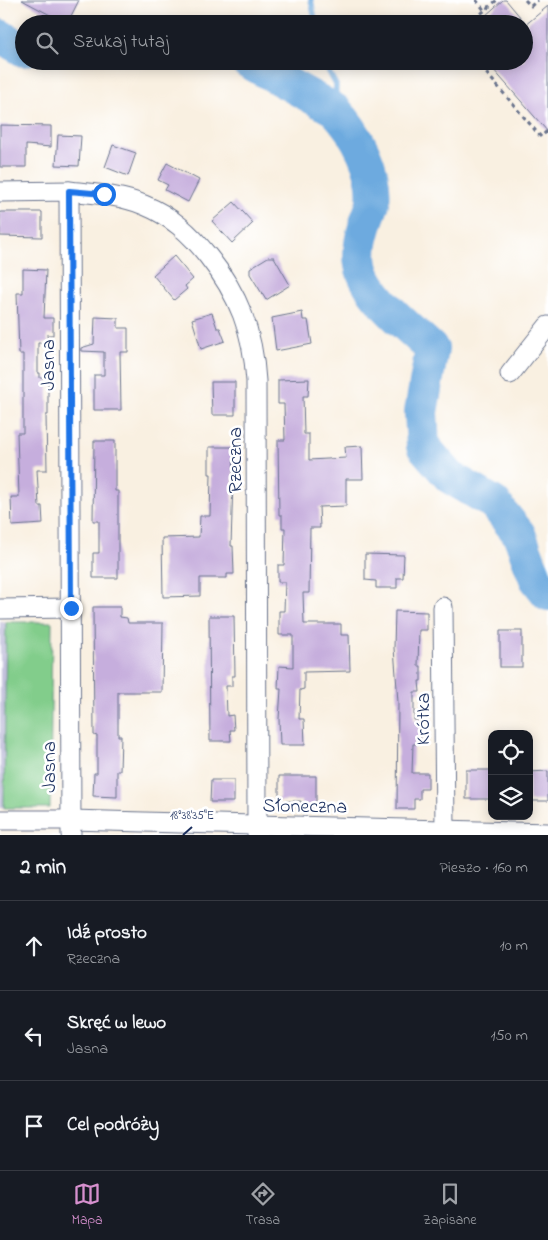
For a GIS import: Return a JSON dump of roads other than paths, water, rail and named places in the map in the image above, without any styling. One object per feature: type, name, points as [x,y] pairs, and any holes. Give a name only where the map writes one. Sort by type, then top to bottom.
[{"type":"street","points":[[0,192],[69,191]]},
{"type":"street","name":"Jasna","points":[[69,191],[71,827]]},
{"type":"street","name":"Rzeczna","points":[[69,191],[122,198],[142,204],[173,220],[202,249],[229,285],[240,306],[248,329],[256,381],[257,830]]},
{"type":"street","points":[[510,374],[548,326]]},
{"type":"street","name":"Krótka","points":[[443,607],[445,830]]},
{"type":"street","points":[[0,609],[71,608]]},
{"type":"street","name":"Słoneczna","points":[[0,820],[71,827],[360,832],[445,830],[548,833]]},
{"type":"waterway","points":[[311,0],[314,15]]},
{"type":"waterway","points":[[0,36],[15,45]]},
{"type":"waterway","points":[[263,70],[335,110],[357,140],[372,177],[373,190],[373,204],[364,229],[361,247],[360,259],[365,277],[380,300],[432,349],[421,412],[423,446],[450,477],[494,503],[519,534],[536,579],[548,594]]},
{"type":"waterway","points":[[328,70],[336,85],[335,110]]}]
